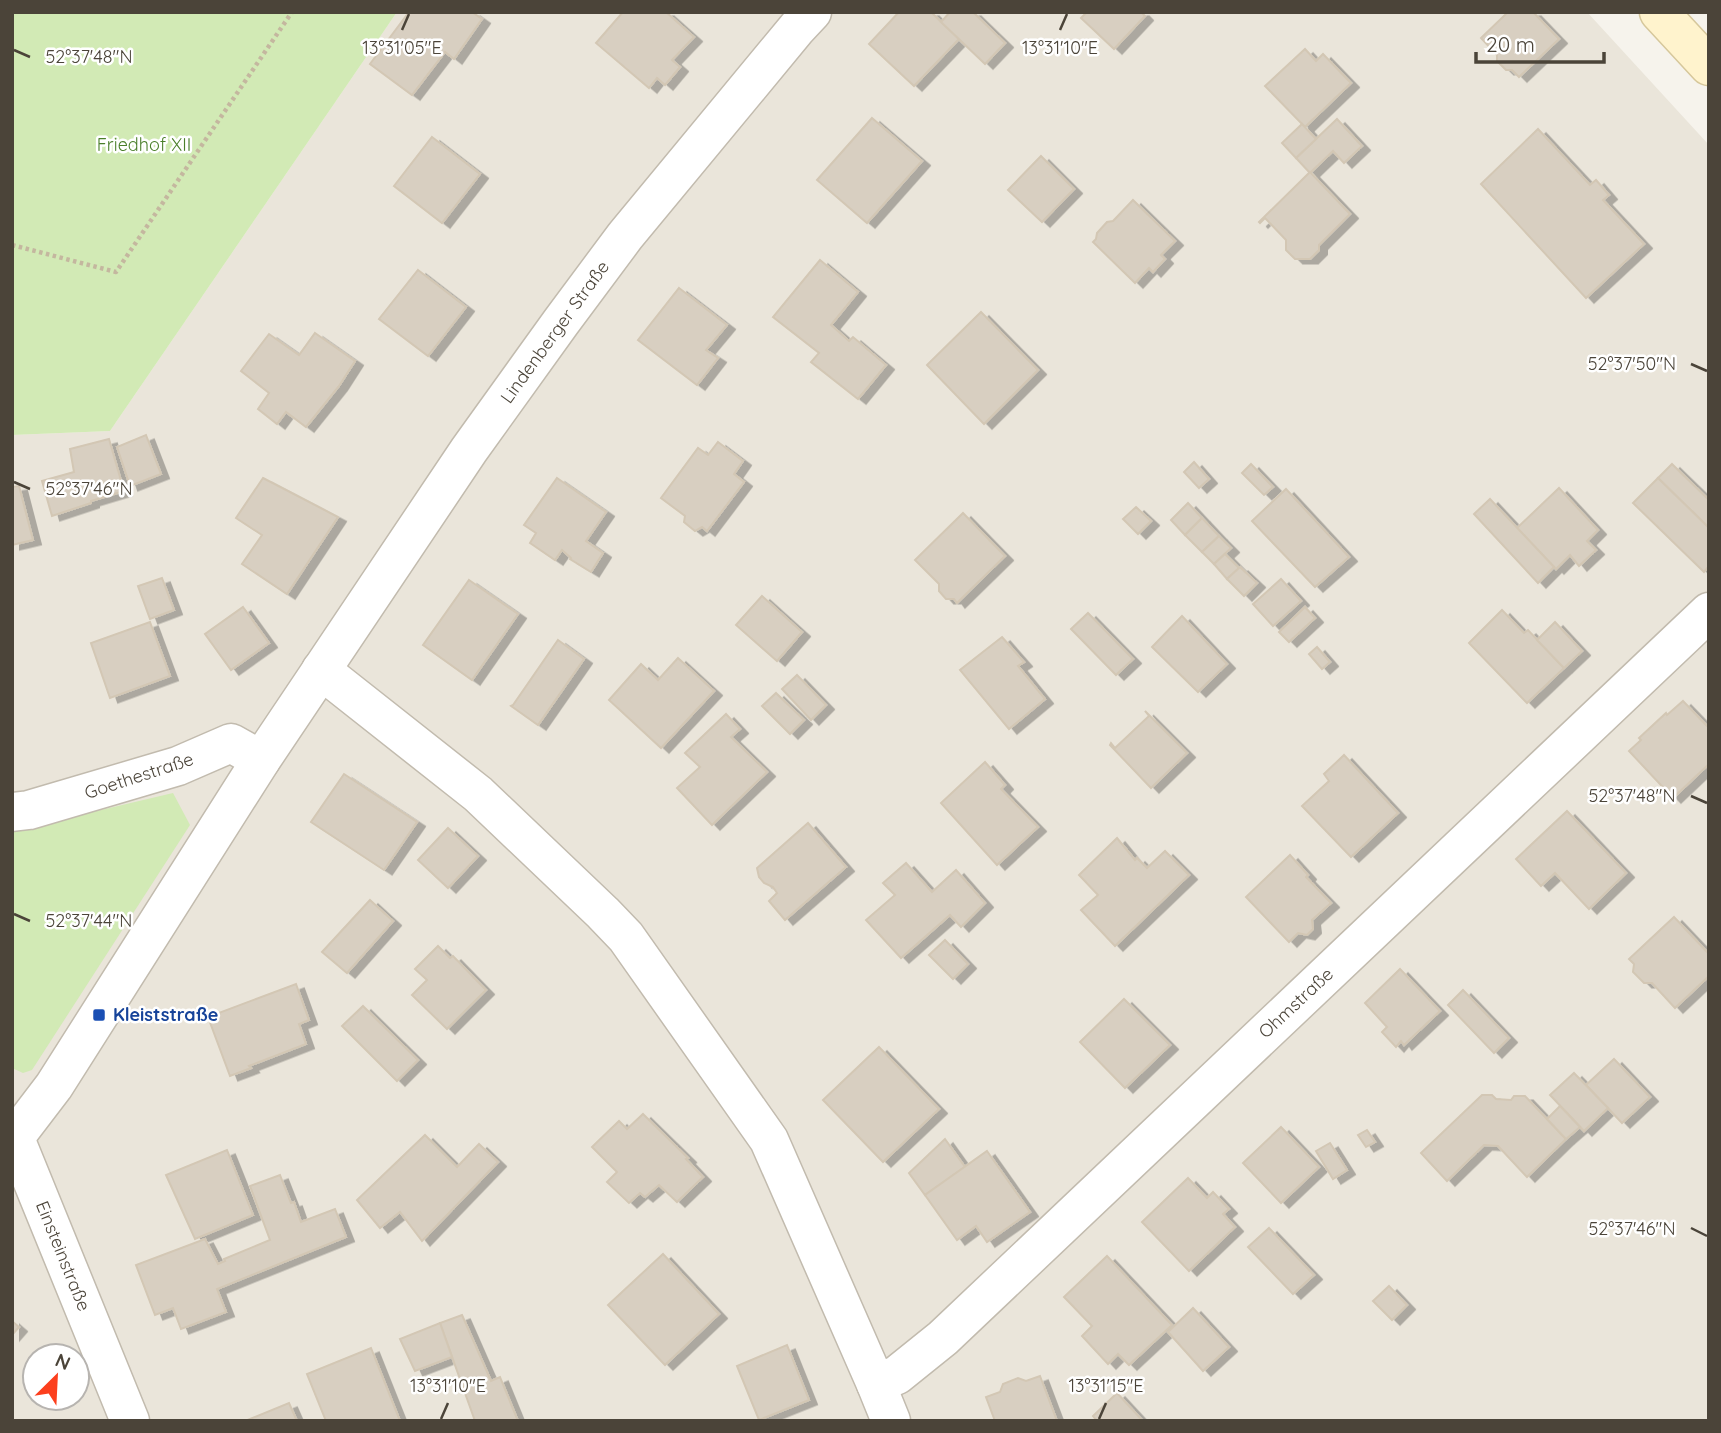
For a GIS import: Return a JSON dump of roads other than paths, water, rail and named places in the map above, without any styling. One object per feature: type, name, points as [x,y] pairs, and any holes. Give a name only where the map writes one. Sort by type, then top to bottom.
[{"type":"main road","points":[[1660,12],[1709,66]]},
{"type":"street","name":"Lindenberger Straße","points":[[321,670],[469,450],[561,322],[634,226],[812,12]]},
{"type":"street","name":"Ohmstraße","points":[[876,1384],[897,1375],[943,1338],[1709,612]]},
{"type":"street","points":[[13,1137],[54,1086],[321,670],[478,794],[626,937],[769,1140],[891,1421]]},
{"type":"street","name":"Goethestraße","points":[[12,812],[29,810],[178,766],[231,743],[261,760]]},
{"type":"street","name":"Einsteinstraße","points":[[13,1137],[130,1421]]},
{"type":"place","name":"Kleiststraße","points":[[99,1015]]},
{"type":"park label","name":"Friedhof XII","points":[[144,145]]}]
